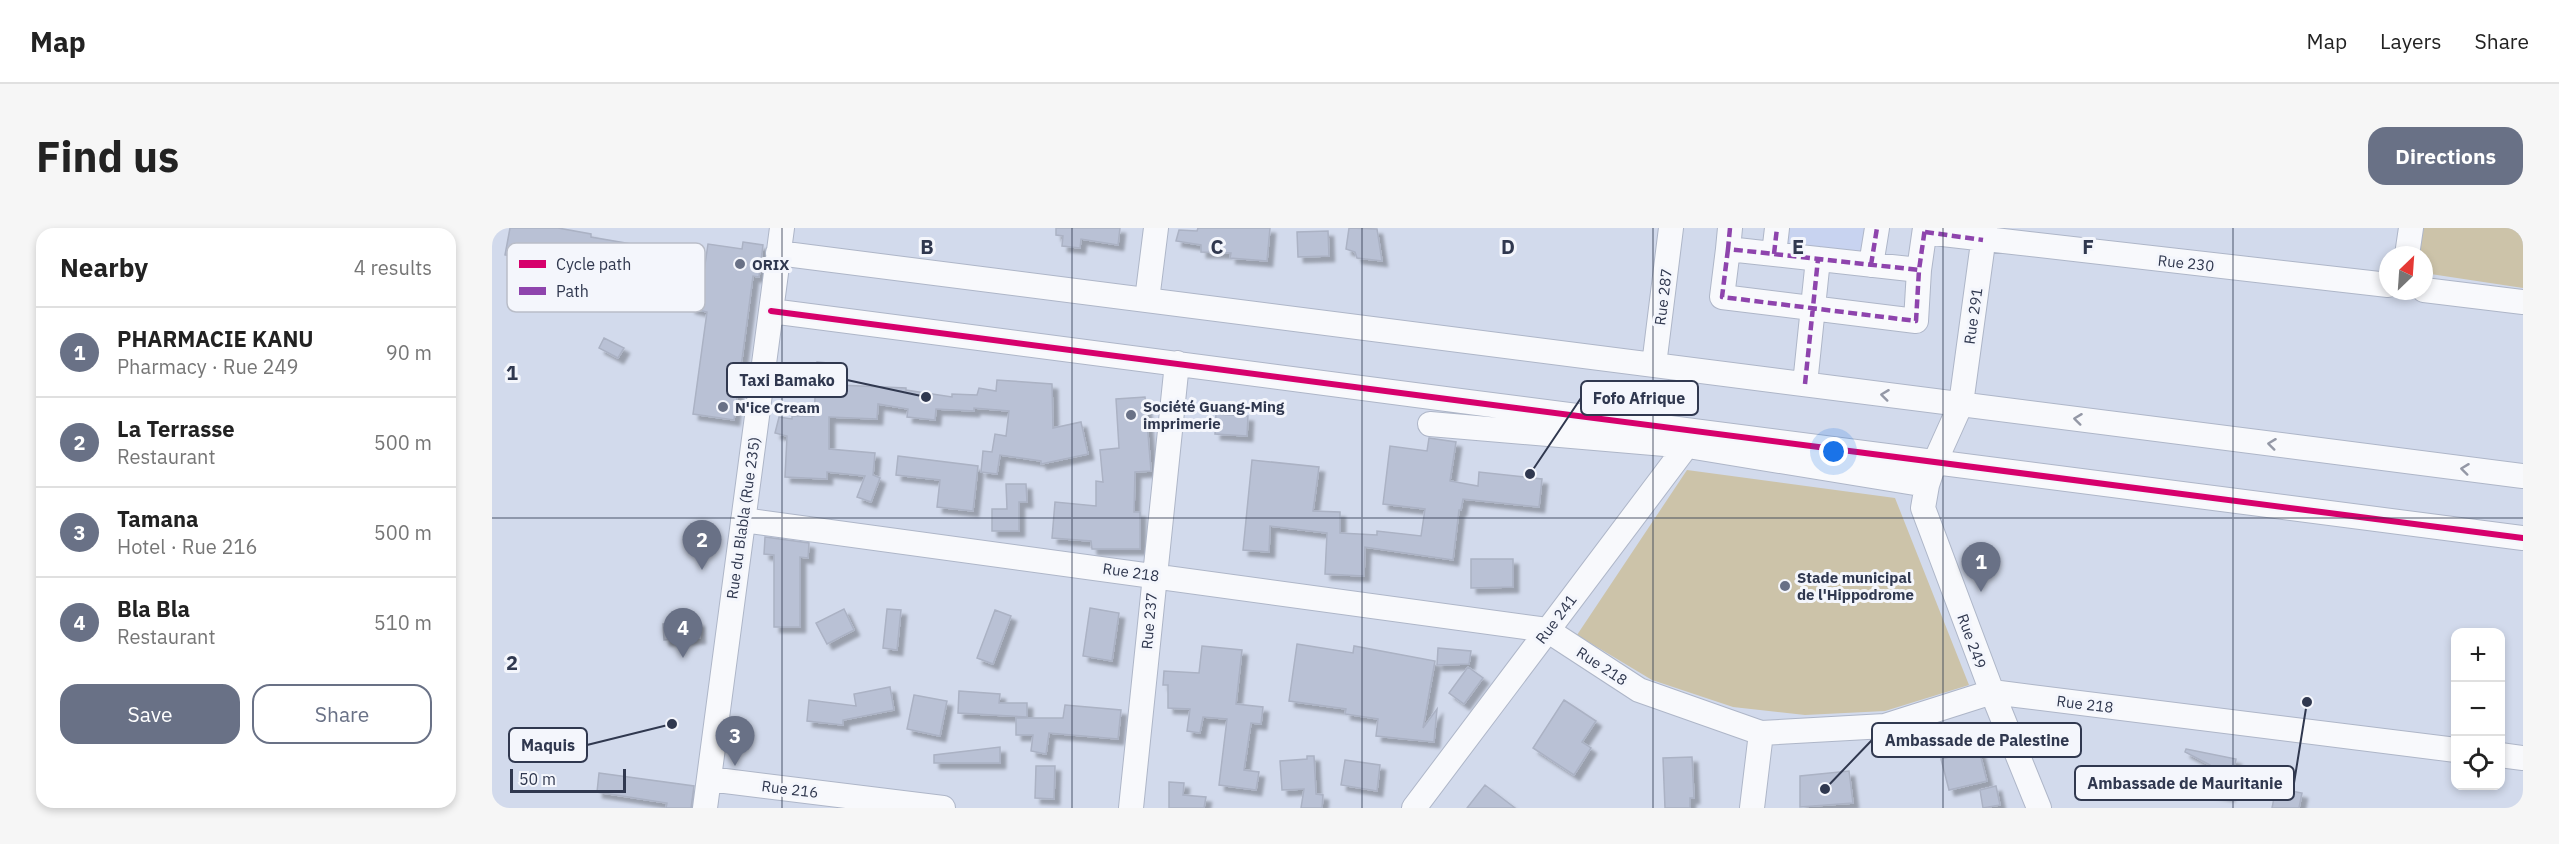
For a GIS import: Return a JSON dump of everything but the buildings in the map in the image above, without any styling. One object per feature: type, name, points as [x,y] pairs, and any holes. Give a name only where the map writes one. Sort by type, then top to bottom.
[{"type":"street","name":"Rue du Blabla (Rue 235)","points":[[705,808],[782,228]]},
{"type":"street","points":[[1147,300],[1156,228]]},
{"type":"street","name":"Rue 287","points":[[1654,365],[1671,228]]},
{"type":"street","points":[[1774,254],[1777,228]]},
{"type":"street","points":[[1871,265],[1877,228]]},
{"type":"street","points":[[2408,246],[2411,228]]},
{"type":"street","points":[[1919,270],[1774,254],[1729,238],[1722,297],[1916,321],[1919,270],[1925,230]]},
{"type":"street","name":"Rue 230","points":[[1925,230],[1984,234],[2379,284]]},
{"type":"street","name":"Rue 291","points":[[1961,404],[1984,234]]},
{"type":"street","points":[[778,253],[2523,476]]},
{"type":"street","points":[[1804,384],[1818,259]]},
{"type":"street","points":[[2433,291],[2523,302]]},
{"type":"street","points":[[771,311],[1177,363],[1930,475],[2523,538]]},
{"type":"street","name":"Rue 237","points":[[1131,808],[1177,363]]},
{"type":"street","name":"Rue 249","points":[[1961,404],[1930,475],[1923,508],[1992,692],[2039,808]]},
{"type":"street","points":[[1430,424],[1693,438]]},
{"type":"street","name":"Rue 241","points":[[1414,808],[1693,438]]},
{"type":"street","name":"Rue 218","points":[[743,520],[1548,630],[1639,690],[1761,733],[1885,726],[1992,692],[2451,749]]},
{"type":"street","points":[[1752,808],[1761,733]]},
{"type":"street","points":[[2505,756],[2523,758]]},
{"type":"street","name":"Rue 216","points":[[709,779],[943,808]]},
{"type":"shaded area","points":[[1782,228],[1872,228],[1867,260],[1780,251]]},
{"type":"shaded area","points":[[2422,228],[2523,228],[2523,288],[2433,274],[2433,246],[2419,246]]},
{"type":"shaded area","points":[[1687,470],[1895,498],[1969,685],[1885,711],[1805,715],[1733,707],[1652,680],[1577,635]]},
{"type":"marked path","points":[[1730,228],[1728,249],[1919,270],[1925,228]]},
{"type":"marked path","points":[[1774,254],[1777,228]]},
{"type":"marked path","points":[[1871,265],[1877,228]]},
{"type":"marked path","points":[[1925,232],[1983,240]]},
{"type":"marked path","points":[[1728,249],[1722,297],[1916,321],[1919,270]]},
{"type":"marked path","points":[[1805,384],[1818,259]]},
{"type":"cycle path","points":[[771,311],[2523,538]]},
{"type":"place","name":"ORIX","points":[[740,264]]},
{"type":"place","name":"Taxi Bamako","points":[[926,397]]},
{"type":"place","name":"N'ice Cream","points":[[723,407]]},
{"type":"place","name":"Société Guang-Ming imprimerie","points":[[1131,415]]},
{"type":"place","name":"Fofo Afrique","points":[[1530,474]]},
{"type":"place","name":"La Terrasse","points":[[702,570]]},
{"type":"place","name":"Stade municipal de l'Hippodrome","points":[[1785,586]]},
{"type":"place","name":"PHARMACIE KANU","points":[[1981,592]]},
{"type":"place","name":"Bla Bla","points":[[683,658]]},
{"type":"place","name":"Ambassade de Mauritanie","points":[[2307,702]]},
{"type":"place","name":"Maquis","points":[[672,724]]},
{"type":"place","name":"Tamana","points":[[735,766]]},
{"type":"place","name":"Ambassade de Palestine","points":[[1825,789]]}]
